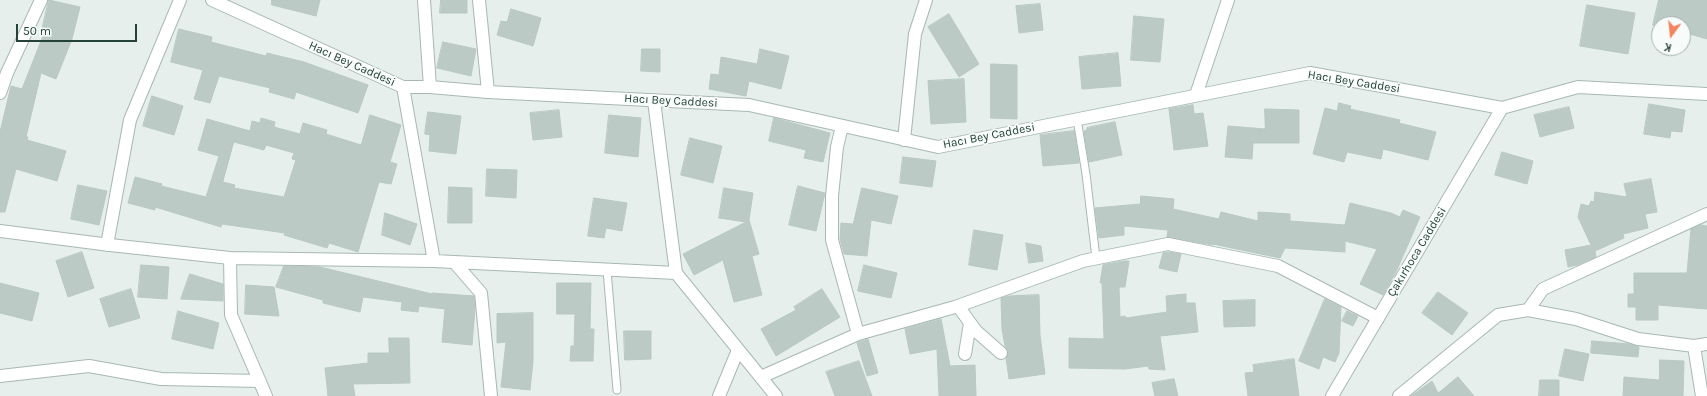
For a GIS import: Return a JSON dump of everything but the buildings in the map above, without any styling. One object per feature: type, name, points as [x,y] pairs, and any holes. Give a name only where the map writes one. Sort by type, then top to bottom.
[{"type":"street","points":[[0,93],[7,73],[41,0]]},
{"type":"street","points":[[107,245],[130,120],[180,0]]},
{"type":"street","name":"Hacı Bey Caddesi","points":[[212,0],[403,87],[430,87],[488,92],[749,105],[938,147],[1310,73],[1502,108],[1578,87],[1707,94]]},
{"type":"street","points":[[424,0],[430,87]]},
{"type":"street","points":[[479,0],[488,92]]},
{"type":"street","points":[[904,140],[915,34],[926,0]]},
{"type":"street","points":[[1196,95],[1228,0]]},
{"type":"street","points":[[403,87],[434,261]]},
{"type":"street","points":[[654,101],[676,273],[776,396]]},
{"type":"street","name":"Çakırhoca Caddesi","points":[[1332,396],[1502,108]]},
{"type":"street","points":[[842,126],[837,147],[832,196],[832,240],[858,334]]},
{"type":"street","points":[[1528,310],[1543,289],[1707,214]]},
{"type":"street","points":[[0,231],[107,245],[230,258],[434,261],[676,273]]},
{"type":"street","points":[[761,377],[858,334],[958,306],[1083,261],[1168,244],[1278,266],[1378,318]]},
{"type":"street","points":[[230,258],[231,315],[266,396]]},
{"type":"street","points":[[454,262],[481,293],[491,396]]},
{"type":"street","points":[[958,306],[976,331],[1002,354]]},
{"type":"street","points":[[1399,396],[1498,315],[1528,310],[1576,319],[1638,339],[1694,346],[1707,344]]},
{"type":"street","points":[[965,354],[970,323]]},
{"type":"street","points":[[1694,346],[1702,396]]},
{"type":"street","points":[[718,396],[738,350]]},
{"type":"street","points":[[0,376],[89,366],[161,380],[260,381]]},
{"type":"lane","points":[[1077,119],[1086,174],[1096,258]]},
{"type":"lane","points":[[607,270],[617,390]]}]
